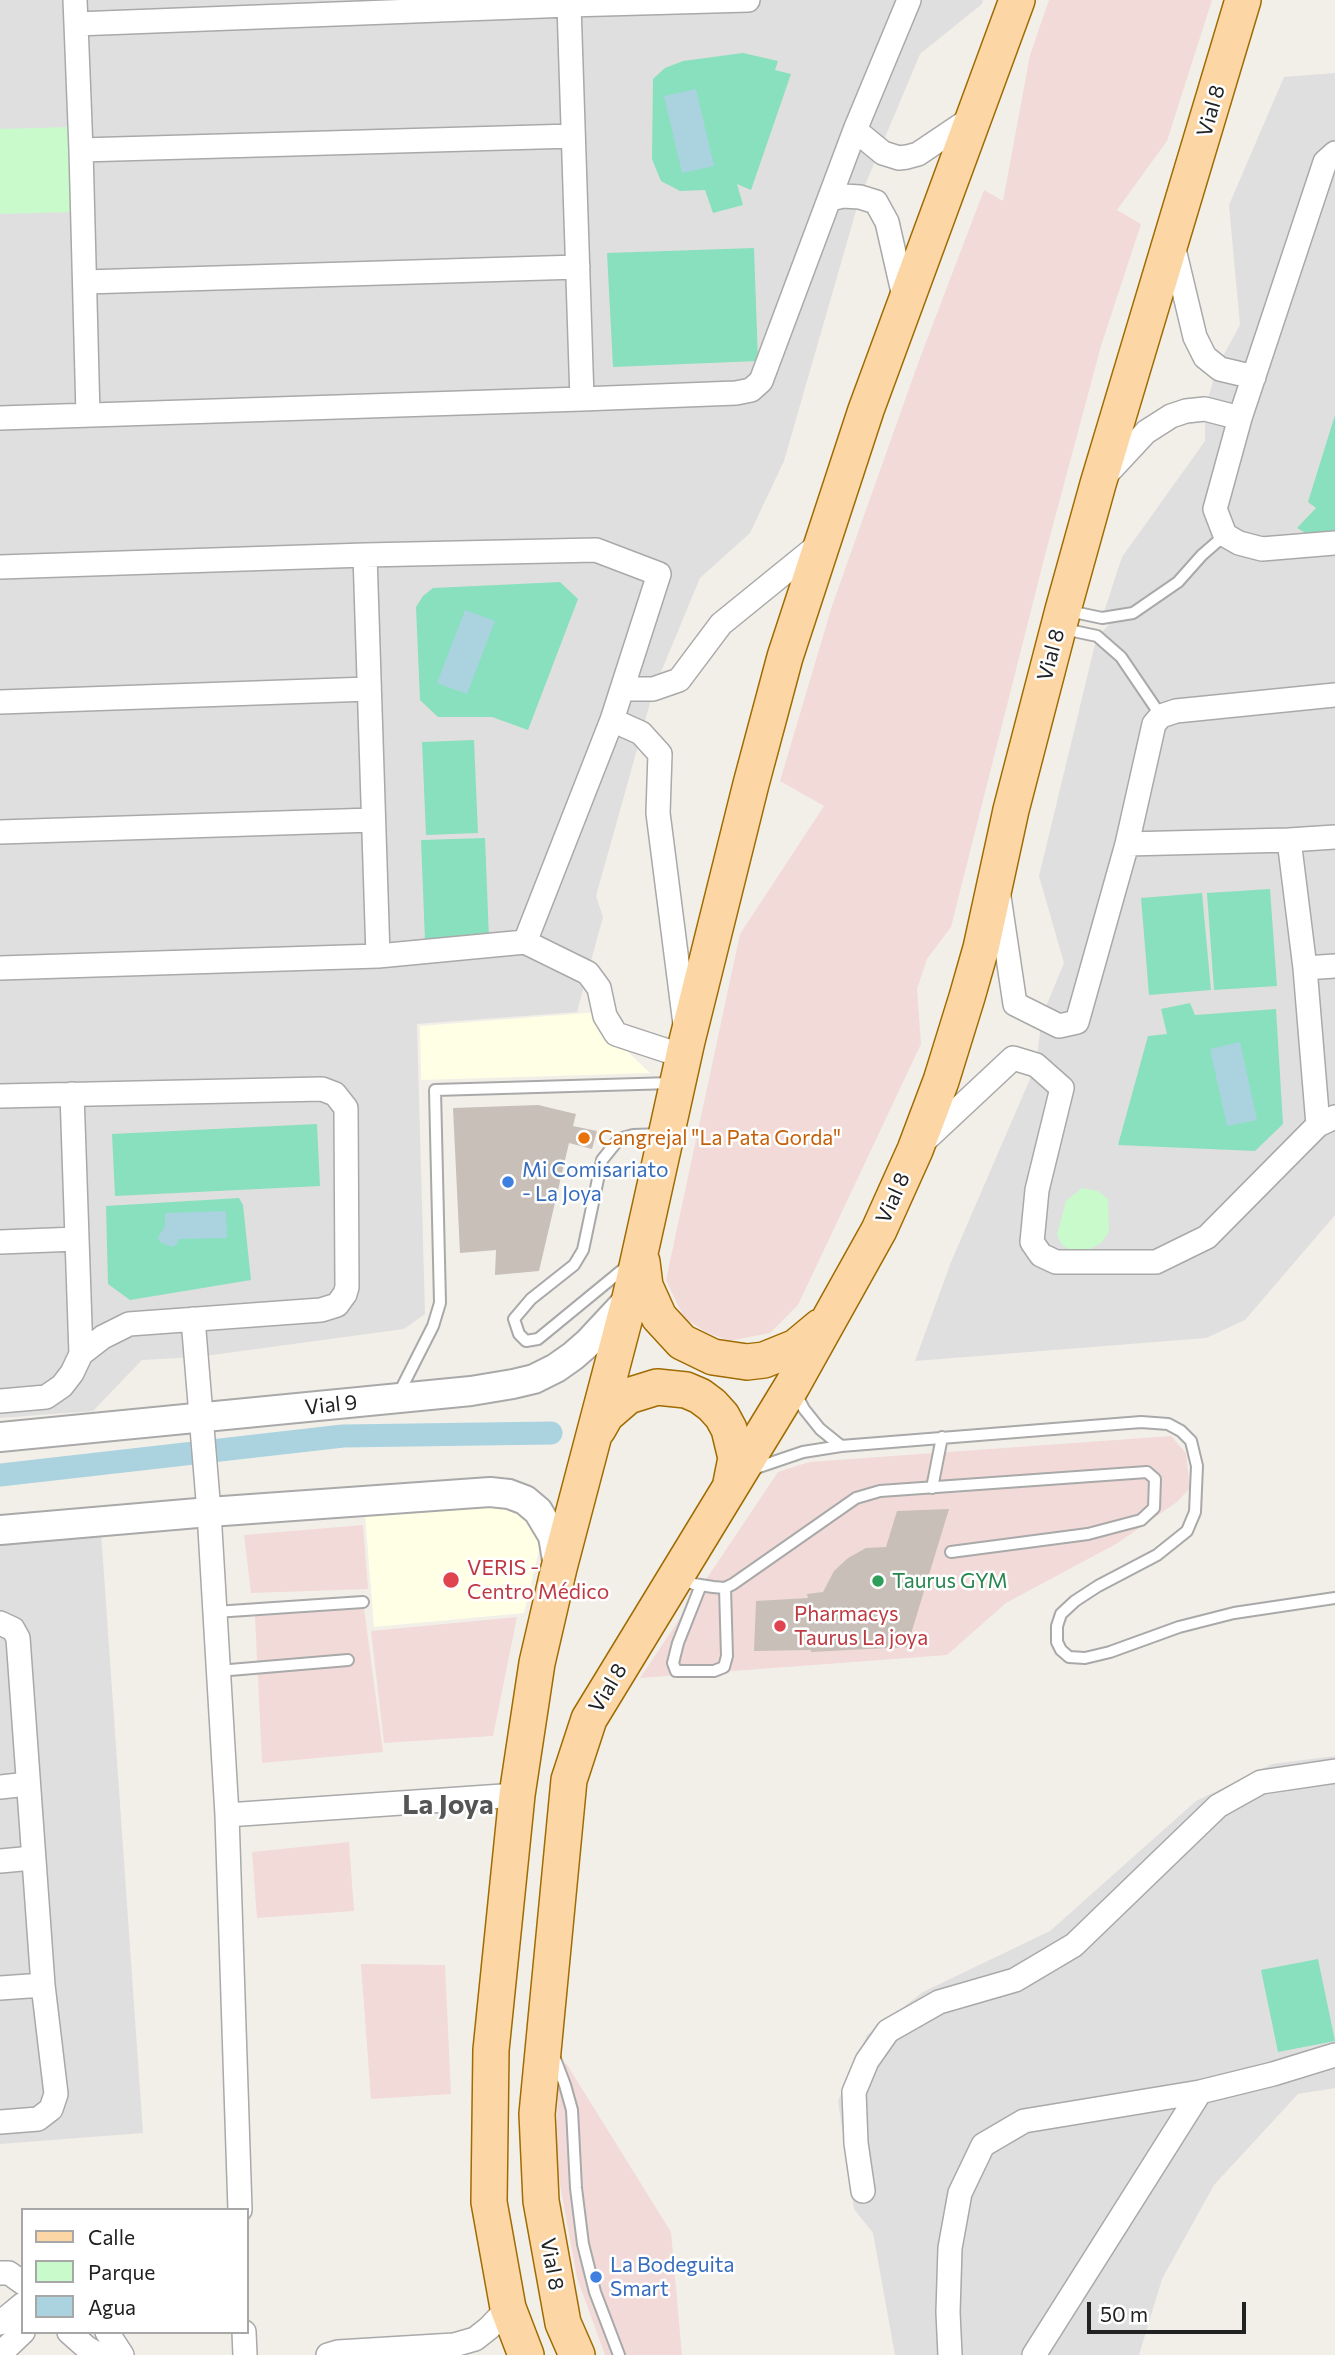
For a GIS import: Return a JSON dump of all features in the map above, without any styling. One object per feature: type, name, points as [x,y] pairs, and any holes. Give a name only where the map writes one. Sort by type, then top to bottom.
[{"type":"main road","points":[[526,2355],[508,2308],[489,2202],[491,2050],[517,1795],[537,1663],[559,1568],[630,1298],[683,1060],[785,657],[866,410],[1017,0]]},
{"type":"main road","name":"Vial 8","points":[[577,2355],[563,2323],[541,2201],[537,2114],[569,1780],[589,1719],[688,1581],[734,1481],[793,1386],[836,1309],[879,1230],[915,1150],[941,1081],[967,997],[1060,619],[1243,0]]},
{"type":"main road","points":[[643,1245],[642,1269],[650,1302],[659,1317],[676,1336],[697,1351],[713,1357],[747,1362],[780,1355],[810,1338],[836,1309]]},
{"type":"main road","points":[[594,1443],[606,1415],[628,1396],[657,1387],[686,1390],[712,1405],[729,1429],[736,1458],[734,1481]]},
{"type":"street","points":[[75,0],[86,282],[88,415]]},
{"type":"street","points":[[76,24],[569,3],[748,0]]},
{"type":"street","points":[[0,418],[736,393],[756,386],[761,381],[855,130],[909,0]]},
{"type":"street","points":[[569,3],[582,399]]},
{"type":"street","points":[[855,130],[888,156],[908,157],[918,154],[973,117]]},
{"type":"street","points":[[81,150],[573,136]]},
{"type":"street","points":[[1335,153],[1325,162],[1240,418],[1215,509],[1225,535],[1239,543],[1262,549],[1335,543]]},
{"type":"street","points":[[830,199],[843,196],[860,197],[876,202],[887,222],[905,302]]},
{"type":"street","points":[[1172,242],[1195,337],[1205,357],[1220,369],[1254,377]]},
{"type":"street","points":[[86,282],[578,267]]},
{"type":"street","points":[[1098,484],[1146,432],[1171,416],[1205,409],[1240,418]]},
{"type":"street","points":[[623,689],[653,689],[678,681],[720,624],[822,542]]},
{"type":"street","points":[[0,567],[596,550],[659,574],[623,689],[525,942]]},
{"type":"street","points":[[365,555],[378,956]]},
{"type":"street","points":[[0,702],[369,689]]},
{"type":"street","points":[[996,880],[1016,1004],[1059,1026],[1077,1022],[1127,844],[1154,724],[1161,716],[1176,711],[1335,695]]},
{"type":"street","points":[[0,968],[378,956],[525,942],[587,973],[599,988],[605,1016],[616,1034],[683,1060],[658,813],[660,754],[641,733],[611,720]]},
{"type":"street","points":[[0,832],[373,820]]},
{"type":"street","points":[[1127,844],[1335,837]]},
{"type":"street","points":[[915,1150],[1013,1058],[1036,1065],[1062,1088],[1037,1190],[1032,1242],[1041,1255],[1056,1262],[1156,1262],[1207,1237],[1327,1121],[1289,840]]},
{"type":"street","points":[[1305,968],[1335,965]]},
{"type":"street","points":[[0,1096],[321,1089],[335,1094],[346,1108],[346,1287],[337,1305],[321,1310],[129,1324],[103,1337],[81,1354],[67,1380],[46,1396],[0,1401]]},
{"type":"street","points":[[72,1094],[81,1354]]},
{"type":"street","points":[[0,1242],[77,1239]]},
{"type":"street","name":"Vial 9","points":[[0,1437],[471,1391],[534,1379],[573,1356],[630,1298]]},
{"type":"street","points":[[193,1319],[209,1511],[227,1815],[240,2208]]},
{"type":"street","points":[[3,1530],[209,1511],[490,1492],[509,1494],[525,1500],[538,1511],[553,1536],[559,1568]]},
{"type":"street","points":[[0,1623],[13,1629],[19,1638],[33,1858],[55,2094],[51,2109],[37,2119],[0,2122]]},
{"type":"street","points":[[863,2191],[856,2143],[853,2092],[867,2061],[888,2031],[939,2002],[1015,1980],[1074,1945],[1218,1806],[1261,1782],[1335,1771]]},
{"type":"street","points":[[0,1787],[28,1784]]},
{"type":"street","points":[[227,1815],[517,1795]]},
{"type":"street","points":[[0,1861],[33,1858]]},
{"type":"street","points":[[0,1988],[43,1984]]},
{"type":"street","points":[[950,2355],[950,2248],[960,2193],[983,2145],[1024,2121],[1200,2092],[1273,2074],[1335,2054]]},
{"type":"street","points":[[1034,2355],[1200,2092]]},
{"type":"street","points":[[0,2273],[9,2273],[21,2282]]},
{"type":"street","points":[[0,2323],[21,2306]]},
{"type":"street","points":[[328,2355],[338,2352],[454,2345],[475,2339],[508,2308]]},
{"type":"street","points":[[0,2354],[21,2334]]},
{"type":"street","points":[[71,2334],[99,2355]]},
{"type":"street","points":[[108,2334],[121,2355]]},
{"type":"street","points":[[244,2334],[245,2355]]},
{"type":"lane","points":[[1060,619],[1102,618],[1133,613],[1178,582],[1202,555],[1225,535]]},
{"type":"lane","points":[[1060,619],[1097,636],[1121,657],[1161,716]]},
{"type":"lane","points":[[396,1399],[433,1326],[440,1303],[435,1090],[683,1060]]},
{"type":"lane","points":[[643,1245],[538,1339],[526,1341],[519,1334],[514,1319],[531,1299],[574,1265],[583,1250],[602,1160],[619,1139],[633,1135],[668,1134]]},
{"type":"lane","points":[[793,1386],[804,1409],[820,1429],[841,1446]]},
{"type":"lane","points":[[734,1481],[803,1452],[841,1446],[1141,1422],[1167,1424],[1181,1431],[1191,1441],[1197,1466],[1195,1512],[1187,1531],[1157,1555],[1098,1586],[1061,1614],[1057,1626],[1057,1642],[1061,1650],[1069,1657],[1085,1658],[1180,1627],[1234,1613],[1335,1598]]},
{"type":"lane","points":[[932,1488],[942,1437]]},
{"type":"lane","points":[[725,1588],[727,1656],[724,1667],[714,1671],[676,1671],[673,1663],[688,1581],[725,1588],[856,1498],[880,1491],[1147,1472],[1155,1479],[1154,1508],[1141,1520],[1088,1534],[951,1552]]},
{"type":"lane","points":[[215,1612],[363,1602]]},
{"type":"lane","points":[[218,1671],[348,1660]]},
{"type":"lane","points":[[544,2034],[565,2084],[572,2110],[576,2188],[583,2244],[595,2292],[620,2355]]},
{"type":"shaded area","points":[[0,0],[983,0],[982,4],[920,54],[860,197],[784,461],[750,533],[700,578],[654,689],[596,896],[603,917],[577,1012],[417,1024],[425,1314],[404,1329],[197,1357],[142,1360],[93,1411],[0,1418]]},
{"type":"shaded area","points":[[1049,0],[1212,0],[1167,141],[1117,210],[1141,224],[1101,346],[951,927],[927,959],[917,989],[921,1044],[798,1305],[770,1333],[729,1341],[706,1332],[684,1318],[666,1280],[740,934],[824,806],[780,781],[832,606],[917,366],[984,190],[1003,201],[1030,55]]},
{"type":"shaded area","points":[[1335,73],[1335,1215],[1245,1320],[1206,1338],[915,1361],[951,1262],[1036,1065],[1042,1016],[1064,963],[1039,876],[1097,636],[1109,625],[1102,618],[1122,557],[1205,441],[1205,409],[1217,367],[1240,325],[1229,205],[1284,77]]},
{"type":"shaded area","points":[[600,1012],[610,1035],[650,1073],[421,1080],[420,1026]]},
{"type":"shaded area","points":[[1171,1436],[1186,1453],[1190,1488],[1177,1502],[1116,1544],[1006,1603],[947,1655],[640,1678],[778,1472],[809,1462]]},
{"type":"shaded area","name":"VERIS - Centro Médico","points":[[508,1501],[529,1520],[540,1546],[524,1613],[374,1627],[365,1514]]},
{"type":"shaded area","points":[[363,1525],[368,1589],[251,1593],[244,1535]]},
{"type":"shaded area","points":[[101,1532],[143,2133],[0,2144],[0,1539]]},
{"type":"shaded area","points":[[364,1608],[383,1752],[262,1763],[255,1616]]},
{"type":"shaded area","points":[[517,1617],[493,1736],[384,1743],[371,1631]]},
{"type":"shaded area","points":[[1335,1756],[1335,2088],[1298,2094],[1214,2185],[1162,2279],[1139,2355],[895,2355],[873,2233],[854,2209],[838,2101],[867,2035],[923,1992],[1050,1931],[1196,1801],[1272,1764]]},
{"type":"shaded area","points":[[349,1842],[354,1911],[257,1918],[252,1852]]},
{"type":"shaded area","points":[[361,1964],[445,1965],[451,2094],[371,2099]]},
{"type":"shaded area","points":[[566,2063],[671,2232],[682,2355],[605,2355],[577,2278],[555,2157],[558,2097],[556,2074]]},
{"type":"green space","points":[[743,53],[778,61],[775,70],[791,74],[751,190],[737,184],[743,205],[713,213],[705,190],[680,191],[661,181],[652,159],[653,79],[665,68],[683,61]]},
{"type":"green space","points":[[70,127],[72,212],[0,214],[0,129]]},
{"type":"green space","points":[[754,248],[758,361],[613,367],[607,253]]},
{"type":"green space","points":[[1335,415],[1335,540],[1321,542],[1297,528],[1316,508],[1308,502]]},
{"type":"green space","points":[[560,582],[578,599],[528,730],[492,717],[438,717],[420,700],[416,607],[423,596],[433,588]]},
{"type":"green space","points":[[474,740],[478,833],[426,835],[422,742]]},
{"type":"green space","points":[[485,838],[489,938],[425,941],[421,840]]},
{"type":"green space","points":[[1270,889],[1277,986],[1214,990],[1207,893]]},
{"type":"green space","points":[[1202,893],[1211,990],[1149,995],[1141,898]]},
{"type":"green space","points":[[1190,1003],[1195,1015],[1276,1009],[1283,1124],[1255,1151],[1118,1145],[1148,1036],[1167,1034],[1161,1009]]},
{"type":"green space","points":[[317,1124],[320,1186],[115,1196],[112,1134]]},
{"type":"green space","points":[[1082,1188],[1098,1191],[1108,1199],[1109,1232],[1101,1243],[1086,1251],[1073,1251],[1062,1245],[1057,1235],[1066,1201]]},
{"type":"green space","points":[[239,1198],[243,1205],[251,1280],[130,1300],[108,1284],[106,1206]]},
{"type":"green space","points":[[1318,1959],[1335,2041],[1278,2052],[1261,1970]]},
{"type":"water","points":[[696,89],[714,166],[682,173],[664,96]]},
{"type":"water","points":[[465,610],[495,621],[467,694],[437,683]]},
{"type":"water","points":[[1240,1042],[1257,1120],[1227,1126],[1210,1049]]},
{"type":"water","points":[[226,1211],[227,1238],[179,1239],[172,1247],[160,1242],[158,1237],[165,1226],[165,1213]]},
{"type":"building","name":"Mi Comisariato - La Joya","points":[[538,1105],[576,1114],[573,1126],[597,1131],[592,1149],[569,1143],[539,1271],[495,1275],[496,1250],[460,1253],[453,1108]]},
{"type":"building","name":"Taurus GYM","points":[[949,1509],[907,1647],[811,1652],[754,1651],[756,1601],[808,1598],[807,1594],[823,1592],[834,1571],[848,1558],[866,1548],[886,1547],[897,1511]]},
{"type":"waterway","points":[[0,1475],[343,1436],[551,1433]]},
{"type":"place","name":"Cangrejal \"La Pata Gorda\"","points":[[584,1138]]},
{"type":"place","name":"Mi Comisariato - La Joya","points":[[508,1182]]},
{"type":"place","name":"VERIS - Centro Médico","points":[[451,1580]]},
{"type":"place","name":"Taurus GYM","points":[[878,1581]]},
{"type":"place","name":"Pharmacys Taurus La joya","points":[[780,1626]]},
{"type":"place","name":"La Bodeguita Smart","points":[[596,2277]]},
{"type":"district","name":"La Joya","points":[[448,1805]]}]
